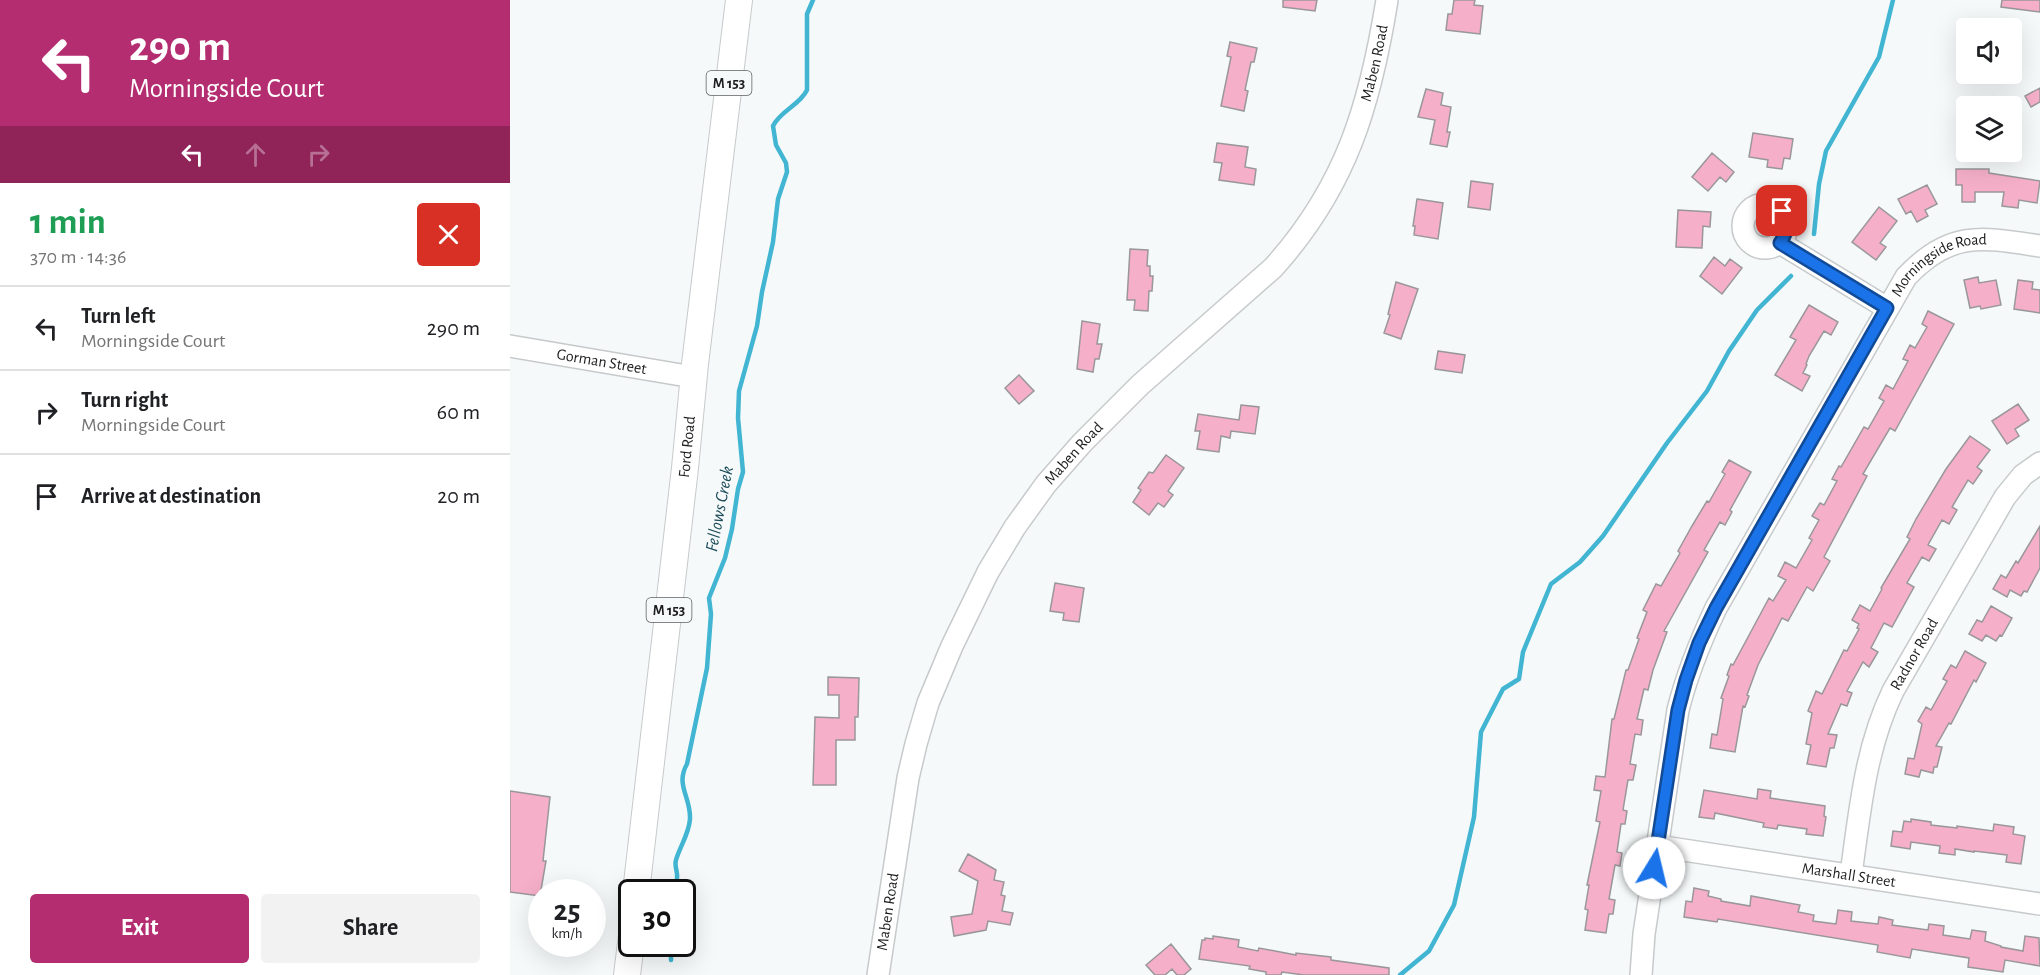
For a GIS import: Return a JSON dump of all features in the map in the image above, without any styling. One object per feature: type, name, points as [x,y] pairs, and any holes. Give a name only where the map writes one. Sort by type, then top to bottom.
[{"type":"main road","name":"Ford Road","points":[[638,879],[685,468],[693,377],[739,0]]},
{"type":"main road","points":[[627,975],[629,957]]},
{"type":"street","name":"Maben Road","points":[[878,975],[908,778],[916,744],[928,703],[988,572],[1015,527],[1046,484],[1082,443],[1123,401],[1273,268],[1317,212],[1344,164],[1365,109],[1388,0]]},
{"type":"street","name":"Morningside Road","points":[[1641,975],[1644,934],[1678,710],[1699,643],[1716,608],[1906,277],[1920,262],[1944,247],[1956,243],[1984,239],[2040,246]]},
{"type":"street","points":[[1780,243],[1887,308]]},
{"type":"street","name":"Gorman Street","points":[[510,346],[693,377]]},
{"type":"street","name":"Radnor Road","points":[[1851,874],[1868,760],[1883,713],[1899,681],[2005,497],[2023,475],[2040,464]]},
{"type":"street","name":"Marshall Street","points":[[1657,846],[2040,904]]},
{"type":"building","points":[[1283,0],[1317,0],[1315,11],[1283,7]]},
{"type":"building","points":[[1454,0],[1475,0],[1474,5],[1483,6],[1480,34],[1446,30],[1448,14],[1452,14]]},
{"type":"building","points":[[2002,0],[2040,0],[2040,12],[2001,7]]},
{"type":"building","points":[[1230,42],[1257,48],[1254,62],[1251,62],[1245,90],[1248,91],[1244,111],[1221,106],[1231,57],[1227,56]]},
{"type":"building","points":[[2040,88],[2040,102],[2031,107],[2025,96]]},
{"type":"building","points":[[1426,89],[1443,93],[1441,105],[1451,107],[1447,147],[1430,144],[1435,120],[1418,117]]},
{"type":"building","points":[[1753,133],[1793,139],[1790,159],[1784,158],[1782,169],[1767,167],[1768,160],[1749,157]]},
{"type":"building","points":[[1217,143],[1248,147],[1245,167],[1256,169],[1254,185],[1219,180],[1222,163],[1214,162]]},
{"type":"building","points":[[1712,153],[1734,172],[1726,182],[1720,177],[1708,191],[1692,177]]},
{"type":"building","points":[[1956,169],[1989,169],[1989,173],[2040,181],[2037,203],[2019,200],[2018,208],[2002,206],[2004,192],[1975,192],[1975,202],[1962,202],[1962,185],[1956,185]]},
{"type":"building","points":[[1471,181],[1493,184],[1490,210],[1468,207]]},
{"type":"building","points":[[1927,185],[1937,204],[1925,210],[1928,216],[1917,222],[1911,211],[1906,214],[1898,199]]},
{"type":"building","points":[[1417,199],[1443,203],[1438,239],[1414,235]]},
{"type":"building","points":[[1879,207],[1897,221],[1880,243],[1886,247],[1876,260],[1852,242]]},
{"type":"building","points":[[1678,210],[1711,212],[1710,227],[1703,226],[1702,248],[1676,247]]},
{"type":"building","points":[[1130,249],[1148,250],[1147,266],[1150,266],[1150,276],[1153,276],[1152,291],[1149,291],[1148,311],[1134,310],[1135,300],[1127,300]]},
{"type":"building","points":[[1714,257],[1725,266],[1730,259],[1742,268],[1722,294],[1700,276]]},
{"type":"building","points":[[1978,277],[1979,283],[1996,280],[2001,305],[1981,309],[1980,306],[1970,308],[1964,280]]},
{"type":"building","points":[[2018,280],[2033,282],[2032,289],[2040,290],[2040,313],[2014,309]]},
{"type":"building","points":[[1396,282],[1418,289],[1401,339],[1384,333]]},
{"type":"building","points":[[1809,305],[1838,322],[1831,335],[1824,331],[1809,356],[1803,373],[1810,376],[1802,391],[1775,375],[1796,340],[1790,337]]},
{"type":"building","points":[[1928,311],[1954,324],[1895,431],[1890,428],[1863,474],[1867,476],[1824,557],[1830,561],[1813,591],[1807,587],[1788,621],[1782,618],[1758,665],[1745,707],[1743,706],[1735,752],[1710,748],[1712,734],[1717,735],[1723,699],[1721,698],[1731,664],[1733,665],[1769,598],[1773,601],[1786,580],[1778,576],[1785,562],[1796,568],[1812,540],[1809,538],[1819,520],[1812,516],[1820,503],[1824,505],[1837,481],[1832,479],[1839,466],[1841,467],[1864,427],[1868,429],[1884,401],[1879,398],[1886,385],[1893,389],[1908,361],[1903,359],[1910,345],[1915,348],[1927,327],[1922,324]]},
{"type":"building","points":[[1082,321],[1100,324],[1097,344],[1102,344],[1099,359],[1095,359],[1093,372],[1077,369]]},
{"type":"building","points":[[1438,351],[1465,355],[1462,373],[1435,369]]},
{"type":"building","points":[[1019,375],[1034,391],[1019,404],[1005,388]]},
{"type":"building","points":[[2018,404],[2029,420],[2015,429],[2019,436],[2007,444],[1992,421]]},
{"type":"building","points":[[1241,405],[1259,407],[1255,434],[1231,431],[1230,438],[1221,436],[1219,452],[1197,449],[1200,431],[1195,431],[1198,414],[1239,420]]},
{"type":"building","points":[[1970,436],[1990,450],[1977,467],[1982,471],[1973,484],[1968,480],[1952,507],[1957,510],[1949,524],[1942,520],[1928,545],[1936,549],[1929,561],[1922,557],[1907,583],[1914,587],[1892,627],[1884,623],[1871,648],[1878,652],[1869,667],[1863,662],[1847,691],[1852,693],[1847,706],[1841,704],[1828,734],[1837,735],[1834,748],[1830,748],[1826,767],[1807,764],[1811,745],[1806,744],[1812,713],[1808,711],[1816,691],[1822,694],[1844,650],[1847,651],[1859,629],[1857,628],[1859,624],[1852,620],[1860,605],[1870,611],[1910,539],[1907,537],[1916,519],[1946,469]]},
{"type":"building","points":[[1166,455],[1184,468],[1168,491],[1173,495],[1164,507],[1158,503],[1149,515],[1133,502],[1141,490],[1138,488],[1149,472],[1153,473]]},
{"type":"building","points":[[1729,460],[1751,472],[1730,510],[1732,512],[1725,525],[1720,522],[1704,550],[1708,552],[1664,631],[1667,632],[1648,690],[1644,689],[1637,719],[1643,720],[1641,735],[1635,734],[1630,764],[1636,765],[1633,780],[1628,780],[1623,810],[1627,811],[1625,824],[1621,824],[1617,852],[1622,853],[1620,866],[1615,865],[1609,899],[1615,900],[1613,914],[1609,914],[1606,933],[1585,930],[1588,910],[1585,909],[1589,885],[1587,885],[1600,822],[1596,821],[1601,791],[1594,790],[1596,776],[1605,777],[1612,719],[1614,719],[1626,670],[1628,670],[1647,612],[1643,610],[1656,584],[1661,586],[1680,553],[1678,551],[1692,526],[1725,474],[1722,472]]},
{"type":"building","points":[[2040,526],[2040,568],[2027,592],[2024,591],[2021,596],[2010,590],[2007,597],[1993,589],[2001,575],[2006,578],[2016,561],[2018,563]]},
{"type":"building","points":[[1055,583],[1084,588],[1079,622],[1063,620],[1064,613],[1050,611]]},
{"type":"building","points":[[1991,606],[2012,618],[2002,636],[2000,635],[1996,641],[1986,635],[1982,641],[1969,634],[1977,620],[1982,622]]},
{"type":"building","points":[[1965,651],[1986,663],[1936,746],[1942,747],[1937,767],[1934,767],[1933,773],[1921,770],[1919,777],[1905,774],[1908,758],[1914,759],[1922,724],[1918,721],[1926,707],[1931,710],[1947,681],[1943,679],[1951,665],[1956,668]]},
{"type":"building","points":[[828,677],[859,678],[855,740],[836,740],[836,785],[813,785],[815,717],[839,718],[839,695],[828,695]]},
{"type":"building","points":[[1758,789],[1771,791],[1770,798],[1825,806],[1823,836],[1806,834],[1807,829],[1778,825],[1777,829],[1763,827],[1764,823],[1715,813],[1714,819],[1699,817],[1704,790],[1757,799]]},
{"type":"building","points":[[510,791],[550,797],[543,879],[528,879],[528,894],[510,892]]},
{"type":"building","points":[[1911,819],[1931,822],[1931,825],[1993,831],[1994,824],[2014,827],[2013,834],[2025,836],[2021,864],[2006,862],[2007,855],[1955,849],[1955,855],[1939,853],[1940,846],[1911,842],[1910,849],[1891,846],[1893,831],[1902,832],[1904,821],[1911,822]]},
{"type":"building","points":[[968,854],[996,870],[994,880],[1004,882],[1001,895],[1005,896],[1002,911],[1013,913],[1010,925],[988,921],[986,930],[954,936],[951,917],[972,914],[978,881],[959,871]]},
{"type":"building","points":[[1694,888],[1709,891],[1708,896],[1721,899],[1721,901],[1750,906],[1751,896],[1800,905],[1798,912],[1814,915],[1813,921],[1836,924],[1838,910],[1852,912],[1851,921],[1878,924],[1879,917],[1893,920],[1892,925],[1928,930],[1929,924],[1944,926],[1943,935],[1970,939],[1972,930],[1986,932],[1985,941],[2023,951],[2025,936],[2039,938],[2040,966],[2005,960],[2003,972],[1968,967],[1969,958],[1912,949],[1910,958],[1877,952],[1878,945],[1718,919],[1717,922],[1684,917],[1686,901],[1692,902]]},
{"type":"building","points":[[1213,936],[1239,940],[1238,947],[1258,951],[1259,948],[1296,955],[1296,953],[1331,957],[1331,960],[1389,968],[1389,975],[1304,975],[1282,972],[1281,975],[1266,975],[1266,972],[1249,969],[1250,966],[1199,959],[1202,940],[1213,939]]},
{"type":"building","points":[[1171,944],[1191,969],[1184,975],[1177,975],[1172,969],[1165,975],[1155,975],[1146,965]]},
{"type":"waterway","name":"Fellows Creek","points":[[677,879],[676,862],[690,819],[683,778],[707,668],[711,614],[709,598],[725,558],[743,472],[738,418],[739,391],[757,326],[773,242],[778,199],[787,172],[786,163],[776,145],[773,126],[807,90],[807,14],[813,0]]},
{"type":"waterway","points":[[1814,234],[1819,184],[1826,151],[1879,57],[1893,0]]},
{"type":"waterway","points":[[1400,975],[1429,951],[1454,905],[1474,817],[1481,732],[1503,689],[1519,679],[1523,652],[1551,584],[1580,562],[1603,536],[1667,443],[1707,391],[1729,351],[1757,310],[1791,276]]},
{"type":"route","points":[[1654,868],[1678,710],[1699,643],[1716,608],[1887,308],[1780,243],[1787,229],[1786,218],[1782,211]]}]
